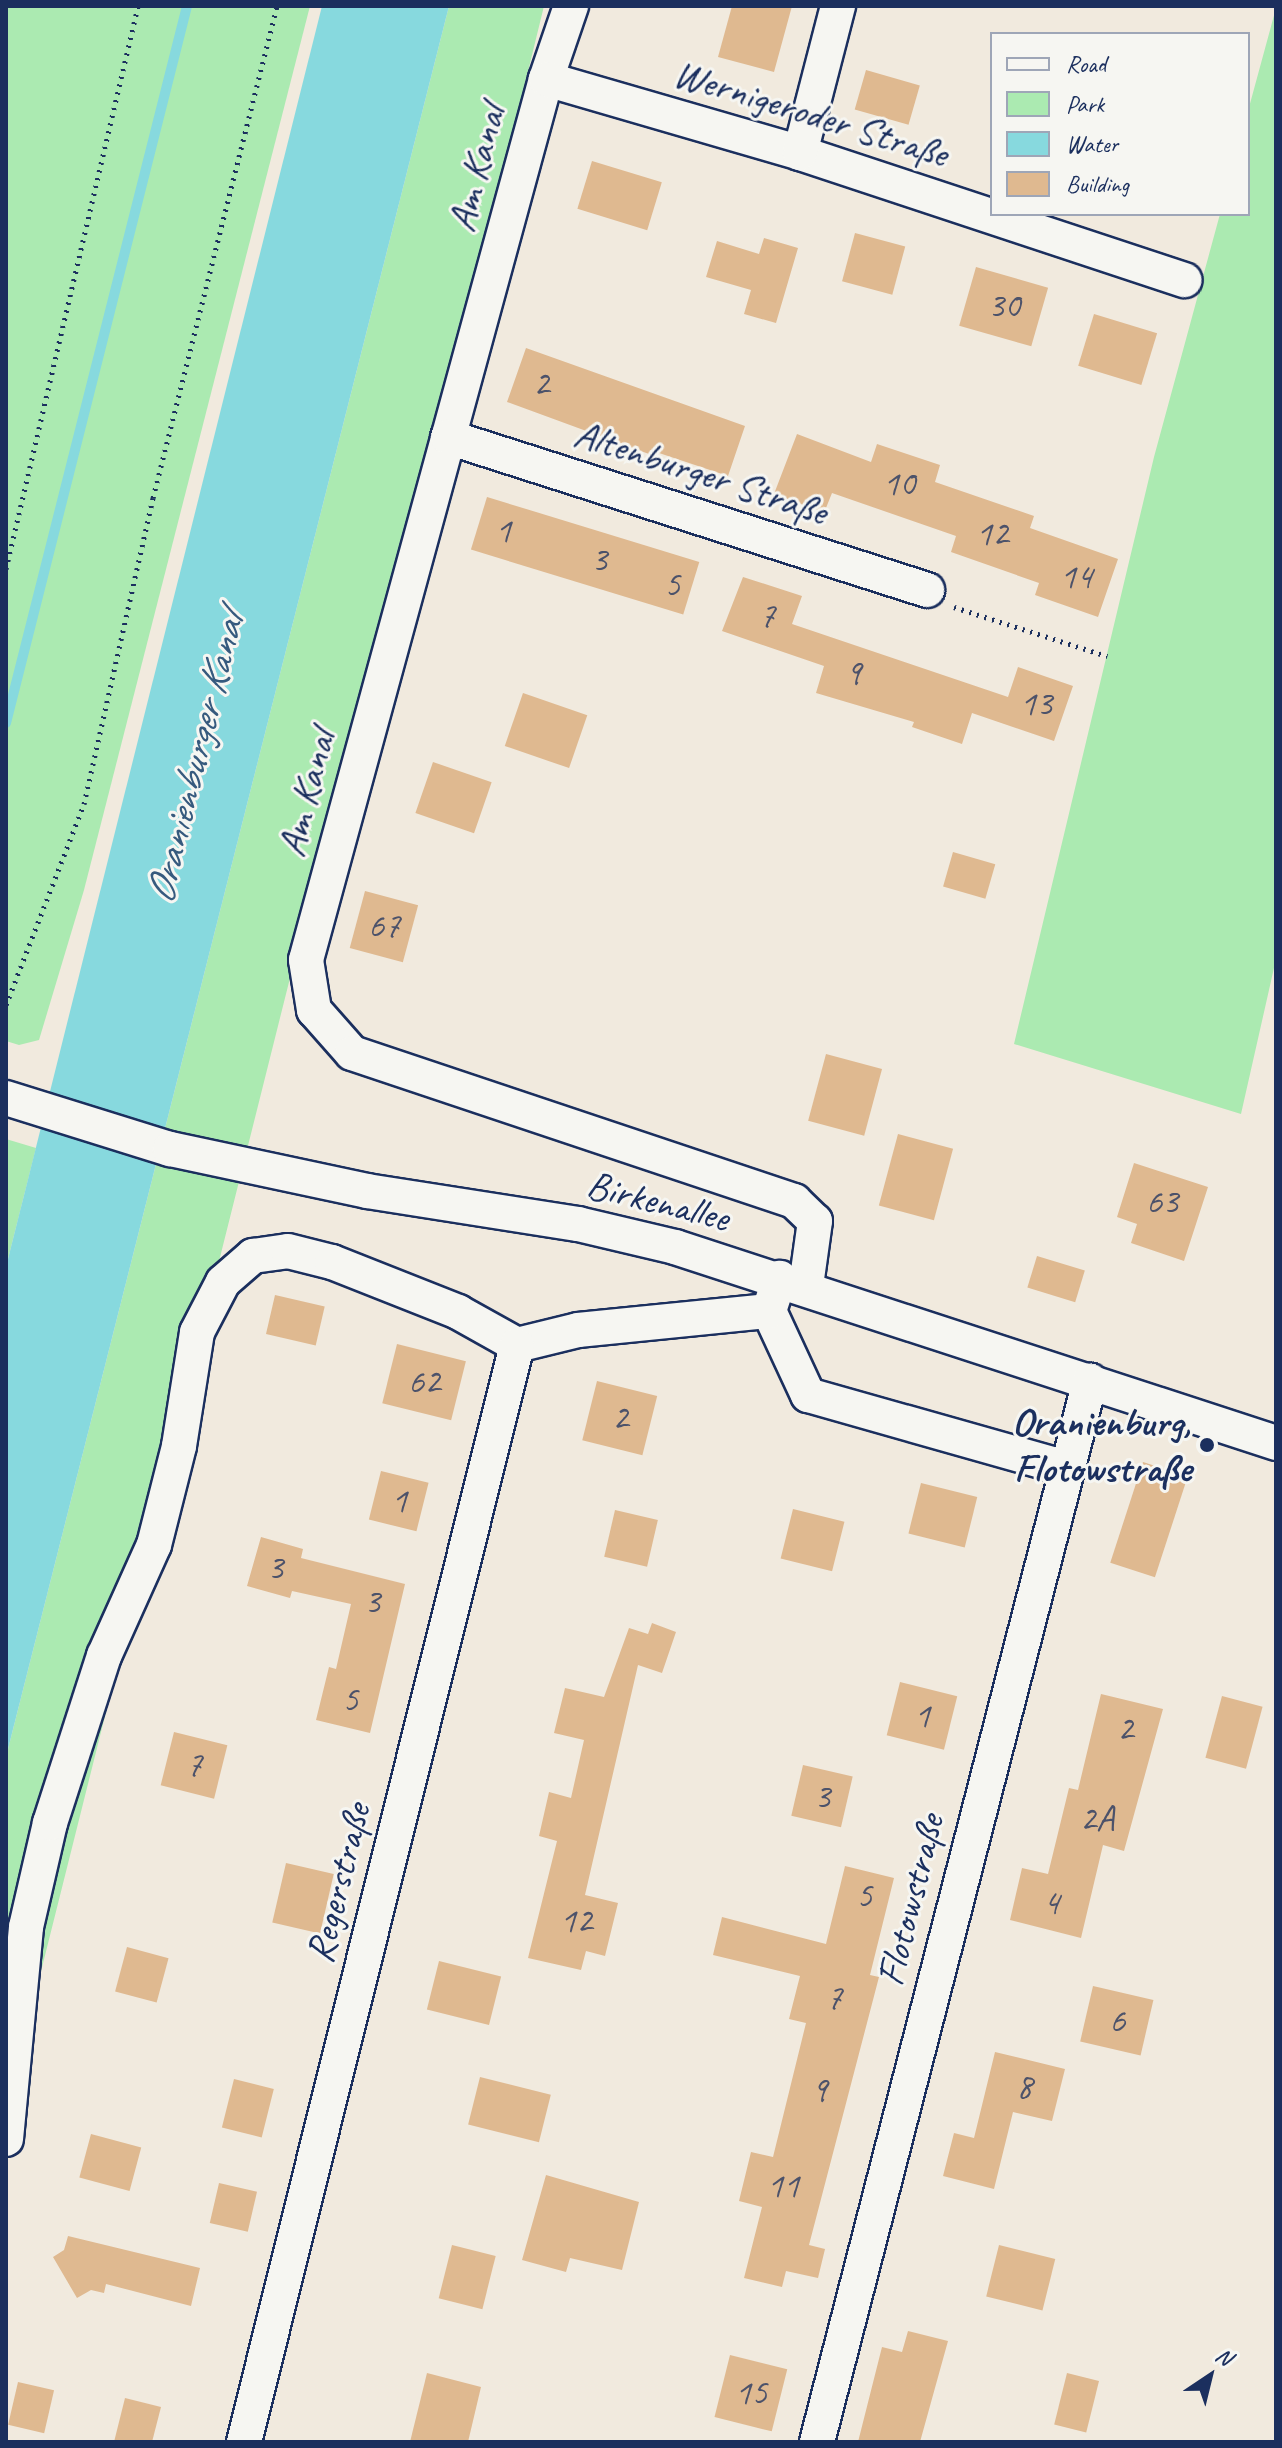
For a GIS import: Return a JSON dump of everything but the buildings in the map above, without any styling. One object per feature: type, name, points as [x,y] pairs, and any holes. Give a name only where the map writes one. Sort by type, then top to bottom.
[{"type":"street","name":"Am Kanal","points":[[571,6],[546,79],[306,960],[314,1010],[352,1053],[794,1201],[815,1221],[793,1282]]},
{"type":"street","points":[[800,153],[838,6]]},
{"type":"street","name":"Wernigeroder Straße","points":[[546,79],[800,153],[990,216]]},
{"type":"street","name":"Wernigeroder Straße","points":[[991,216],[1185,280]]},
{"type":"street","name":"Altenburger Straße","points":[[448,437],[927,590]]},
{"type":"street","name":"Birkenallee","points":[[6,1098],[170,1149],[367,1191],[578,1224],[793,1282],[1276,1443]]},
{"type":"street","points":[[6,2139],[26,1927],[50,1823],[104,1656],[154,1545],[177,1459],[197,1332],[223,1282],[253,1256],[288,1251],[332,1262],[458,1312],[517,1345],[578,1330],[769,1311],[793,1282]]},
{"type":"street","points":[[769,1311],[808,1395],[1066,1468]]},
{"type":"street","name":"Regerstraße","points":[[244,2442],[517,1345]]},
{"type":"street","name":"Flotowstraße","points":[[817,2442],[1090,1381]]},
{"type":"path","points":[[6,569],[138,6]]},
{"type":"path","points":[[6,1005],[84,804],[153,498],[277,6]]},
{"type":"path","points":[[927,590],[937,602],[1107,656]]},
{"type":"green space","points":[[6,6],[310,6],[84,890],[39,1040],[19,1045],[6,1041]]},
{"type":"green space","points":[[449,6],[544,6],[483,255],[378,627],[6,2111],[6,1757]]},
{"type":"green space","points":[[1276,8],[1276,959],[1241,1114],[1014,1044],[1154,457],[1219,216],[1250,216],[1250,104]]},
{"type":"green space","points":[[6,1139],[36,1148],[6,1267]]},
{"type":"water","name":"Oranienburger Kanal","points":[[322,6],[449,6],[6,1757],[6,1267]]},
{"type":"waterway","points":[[6,723],[187,6]]},
{"type":"place","name":"Oranienburg, Flotowstraße","points":[[1207,1445]]}]
